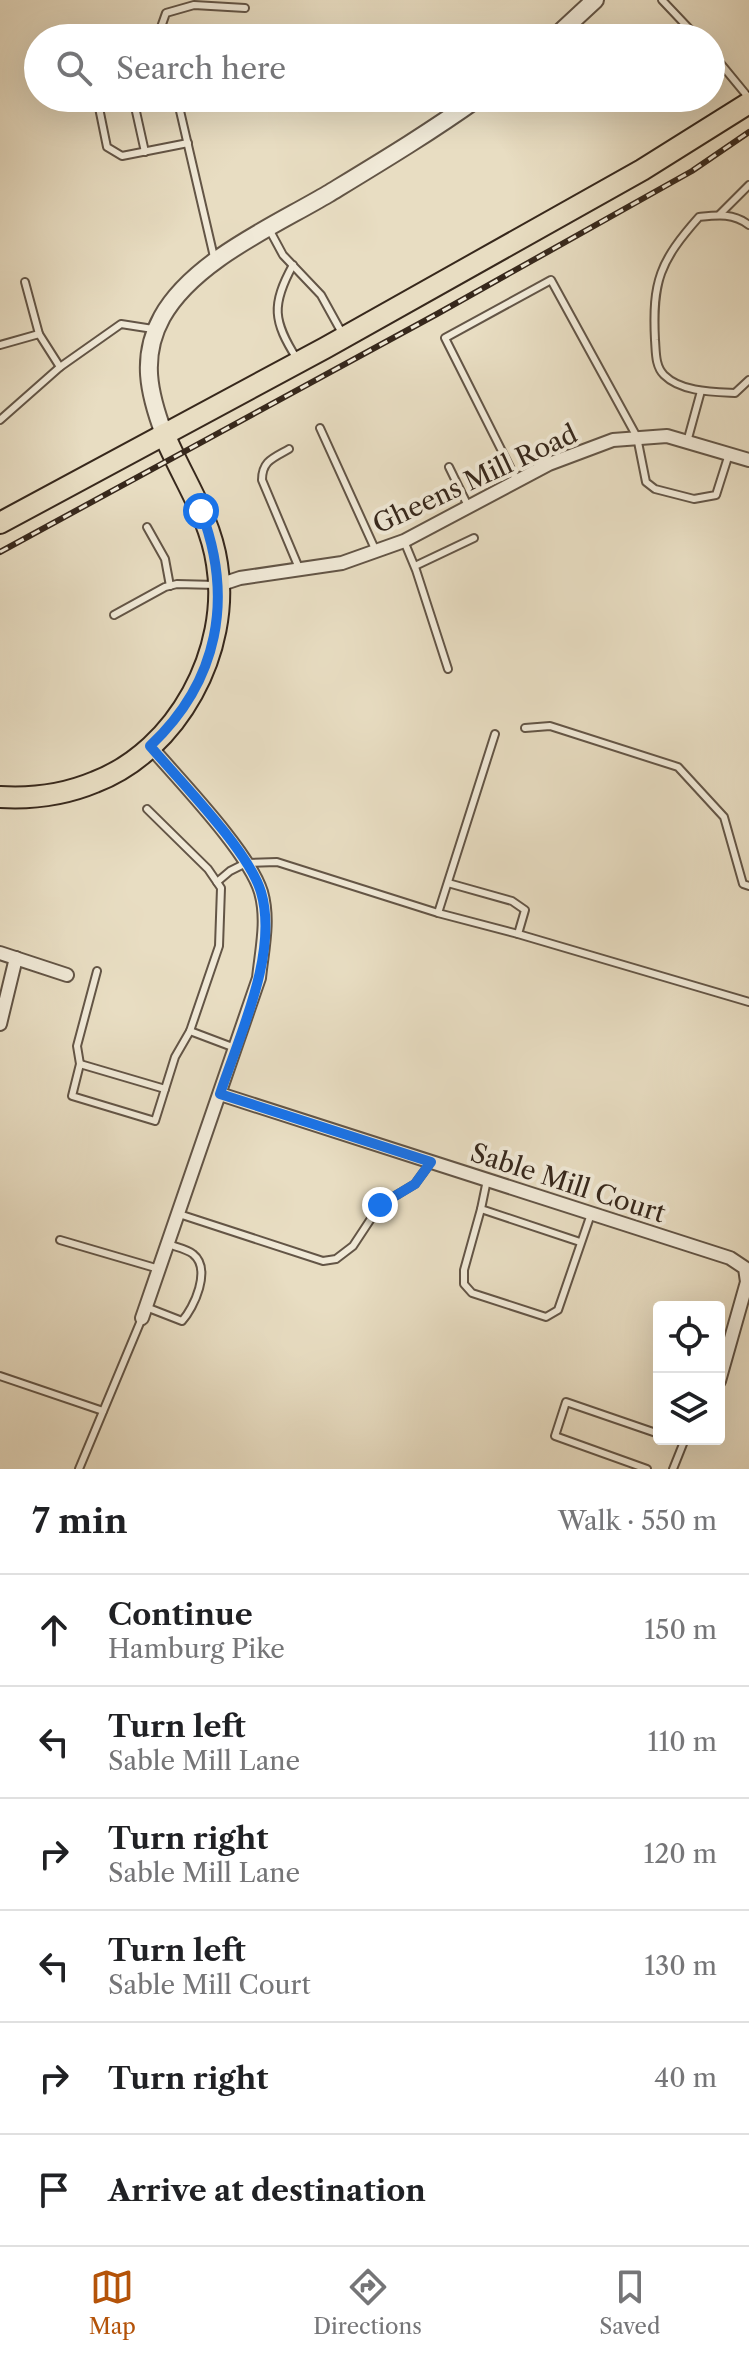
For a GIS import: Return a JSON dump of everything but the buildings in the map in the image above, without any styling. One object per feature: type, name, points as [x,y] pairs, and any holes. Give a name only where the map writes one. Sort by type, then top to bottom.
[{"type":"main road","points":[[0,523],[299,362],[642,170],[749,101]]},
{"type":"main road","points":[[0,797],[44,797],[98,782],[150,746],[180,713],[196,687],[213,641],[219,585],[217,562],[206,523],[164,434]]},
{"type":"street","points":[[569,24],[595,0]]},
{"type":"street","points":[[164,434],[151,399],[148,370],[152,341],[174,299],[215,261],[409,146],[458,112]]},
{"type":"street","name":"Gheens Mill Road","points":[[219,585],[240,578],[342,563],[404,541],[549,464],[613,440],[667,436],[749,460]]},
{"type":"street","points":[[144,1312],[259,978],[266,925],[261,891],[246,863],[150,746]]},
{"type":"street","points":[[0,953],[67,975]]},
{"type":"street","points":[[0,1024],[16,958]]},
{"type":"street","name":"Sable Mill Court","points":[[220,1094],[730,1258],[745,1268],[747,1282],[721,1373]]},
{"type":"lane","points":[[662,0],[685,24]]},
{"type":"lane","points":[[162,24],[166,13],[194,5],[245,8]]},
{"type":"lane","points":[[725,70],[749,101]]},
{"type":"lane","points":[[100,112],[107,147],[122,156],[188,143]]},
{"type":"lane","points":[[136,112],[145,152]]},
{"type":"lane","points":[[180,112],[215,261]]},
{"type":"lane","points":[[720,214],[749,185]]},
{"type":"lane","points":[[749,225],[738,217],[720,214],[699,217],[679,240],[663,268],[653,300],[656,361],[662,373],[671,380],[701,391],[735,393],[749,380]]},
{"type":"lane","points":[[269,229],[283,255],[321,295],[344,337]]},
{"type":"lane","points":[[293,265],[282,286],[275,311],[281,335],[299,362]]},
{"type":"lane","points":[[517,481],[445,338],[551,280],[637,437],[646,482],[655,489],[694,499],[716,495],[729,454]]},
{"type":"lane","points":[[25,282],[39,334],[60,367]]},
{"type":"lane","points":[[0,420],[60,367],[121,324],[157,329]]},
{"type":"lane","points":[[0,345],[39,334]]},
{"type":"lane","points":[[687,442],[701,391]]},
{"type":"lane","points":[[320,428],[375,549]]},
{"type":"lane","points":[[289,449],[268,461],[262,469],[262,480],[299,570]]},
{"type":"lane","points":[[449,467],[469,508]]},
{"type":"lane","points":[[147,527],[165,559],[170,586]]},
{"type":"lane","points":[[415,566],[474,538]]},
{"type":"lane","points":[[404,541],[448,669]]},
{"type":"lane","points":[[114,615],[170,586],[219,585]]},
{"type":"lane","points":[[525,728],[550,726],[678,767],[724,817],[743,884],[749,886]]},
{"type":"lane","points":[[438,913],[495,734]]},
{"type":"lane","points":[[97,971],[77,1046],[80,1064],[72,1096],[155,1121],[175,1057],[190,1031],[219,946],[221,888],[208,869],[147,809]]},
{"type":"lane","points":[[217,882],[246,863],[277,862],[438,913],[749,1002]]},
{"type":"lane","points":[[448,883],[512,901],[525,910],[518,934]]},
{"type":"lane","points":[[190,1031],[235,1048]]},
{"type":"lane","points":[[80,1064],[165,1089]]},
{"type":"lane","points":[[179,1214],[323,1261],[336,1259],[353,1246],[380,1205],[415,1184],[431,1162]]},
{"type":"lane","points":[[487,1180],[464,1270],[464,1284],[472,1293],[546,1317],[558,1310],[591,1214]]},
{"type":"lane","points":[[481,1209],[580,1242]]},
{"type":"lane","points":[[60,1240],[159,1269]]},
{"type":"lane","points":[[79,1469],[144,1312],[182,1321],[190,1311],[201,1279],[199,1262],[193,1254],[168,1244]]},
{"type":"lane","points":[[0,1376],[103,1411]]},
{"type":"lane","points":[[647,1469],[555,1436],[566,1402],[653,1432]]},
{"type":"lane","points":[[673,1469],[683,1445]]},
{"type":"railway","points":[[0,552],[437,314],[692,171],[749,132]]},
{"type":"route","points":[[201,511],[217,562],[216,625],[209,656],[196,687],[180,713],[150,746],[246,863],[261,891],[266,925],[259,978],[220,1094],[431,1162],[415,1184],[380,1205]]}]
